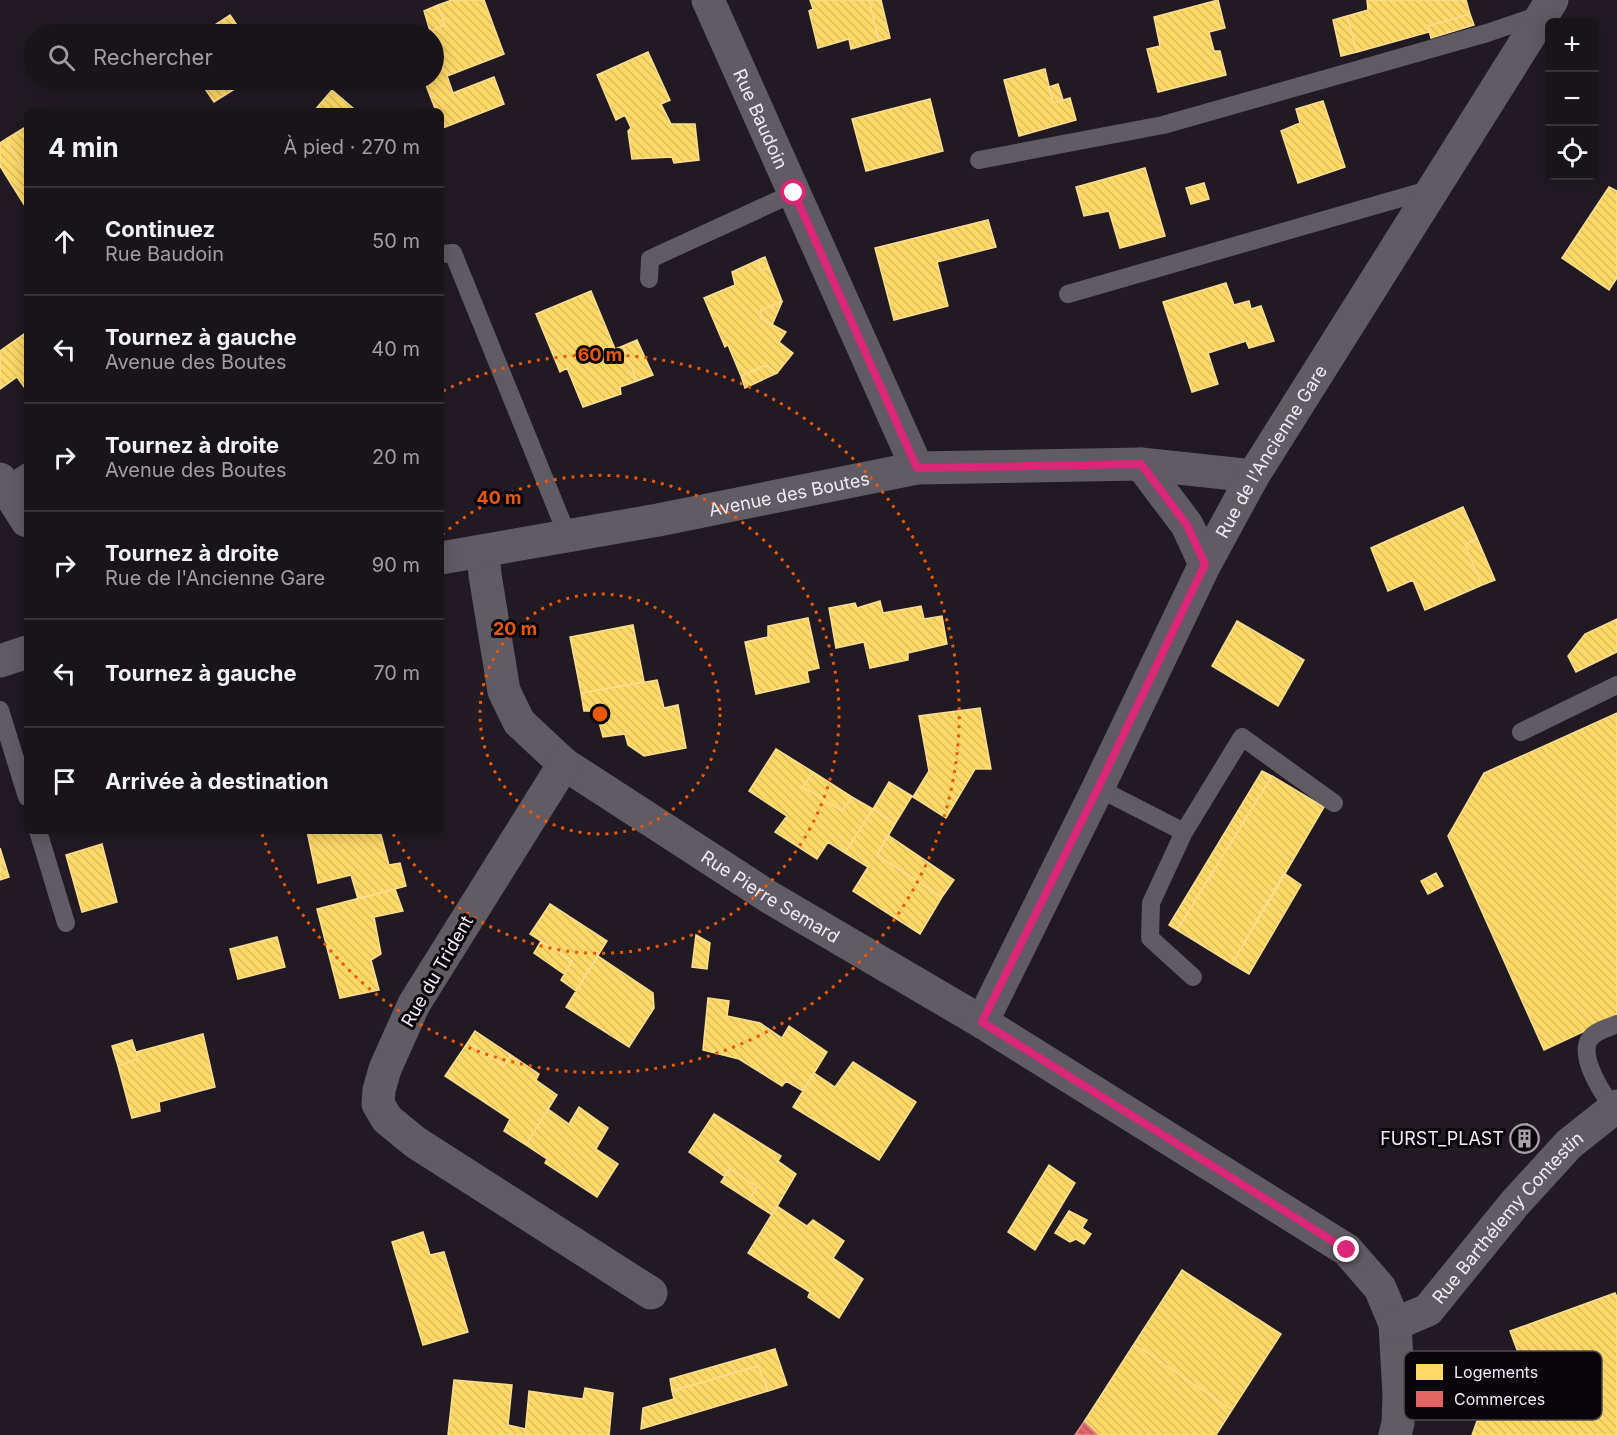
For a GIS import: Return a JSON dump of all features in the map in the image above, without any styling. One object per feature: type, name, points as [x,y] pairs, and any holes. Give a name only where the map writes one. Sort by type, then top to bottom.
[{"type":"street","name":"Rue Baudoin","points":[[708,0],[917,468]]},
{"type":"street","name":"Rue de l'Ancienne Gare","points":[[982,1022],[1098,788],[1205,564],[1252,476],[1548,7]]},
{"type":"street","name":"Avenue des Boutes","points":[[444,558],[568,537],[917,468],[1141,464],[1252,476]]},
{"type":"street","points":[[1141,464],[1181,517],[1205,564]]},
{"type":"street","points":[[11,479],[24,513]]},
{"type":"street","points":[[483,551],[504,691],[519,722],[564,764]]},
{"type":"street","points":[[0,661],[24,653]]},
{"type":"street","name":"Rue Pierre Semard","points":[[564,764],[769,897],[982,1022]]},
{"type":"street","name":"Rue du Trident","points":[[564,764],[414,1004],[384,1069],[378,1104],[387,1119],[415,1142],[651,1293]]},
{"type":"street","points":[[982,1022],[1347,1250],[1380,1288],[1395,1323],[1399,1395],[1395,1435]]},
{"type":"street","name":"Rue Barthélemy Contestin","points":[[1395,1323],[1428,1310],[1515,1203],[1569,1144],[1615,1107]]},
{"type":"lane","points":[[979,160],[1163,125],[1487,33],[1548,7]]},
{"type":"lane","points":[[1068,294],[1434,188]]},
{"type":"lane","points":[[649,279],[650,259],[794,193]]},
{"type":"lane","points":[[444,254],[453,254],[568,537]]},
{"type":"lane","points":[[1521,732],[1617,685]]},
{"type":"lane","points":[[0,710],[24,787]]},
{"type":"lane","points":[[1193,977],[1150,938],[1150,903],[1184,832],[1242,737],[1334,803]]},
{"type":"lane","points":[[1098,788],[1184,832]]},
{"type":"lane","points":[[39,834],[66,923]]},
{"type":"lane","points":[[1615,1107],[1596,1082],[1586,1052],[1588,1041],[1594,1035],[1617,1024]]},
{"type":"building: Logements","points":[[452,0],[484,0],[504,54],[447,76],[453,93],[494,77],[504,104],[444,128],[444,108],[435,108],[428,90],[444,90],[445,25],[438,5]]},
{"type":"building: Logements","points":[[810,0],[869,0],[879,41],[851,49],[849,39],[818,48],[809,11],[813,9]]},
{"type":"building: Logements","points":[[869,0],[881,0],[890,38],[879,41]]},
{"type":"building: Logements","points":[[1218,0],[1225,28],[1209,32],[1214,51],[1220,51],[1226,75],[1158,92],[1147,49],[1160,46],[1154,17]]},
{"type":"building: Logements","points":[[1367,0],[1466,0],[1470,14],[1428,26],[1429,32],[1357,52],[1347,16],[1368,10]]},
{"type":"building: Logements","points":[[438,5],[445,25],[428,24],[424,11]]},
{"type":"building: Logements","points":[[1470,14],[1474,25],[1431,38],[1428,26]]},
{"type":"building: Logements","points":[[230,15],[236,24],[216,24]]},
{"type":"building: Logements","points":[[1347,16],[1357,52],[1341,56],[1333,20]]},
{"type":"building: Logements","points":[[648,52],[670,100],[661,104],[671,124],[695,124],[699,160],[674,163],[672,157],[632,159],[628,131],[631,128],[625,115],[616,120],[597,75]]},
{"type":"building: Logements","points":[[1045,69],[1053,103],[1070,98],[1076,120],[1019,136],[1004,80]]},
{"type":"building: Logements","points":[[1058,84],[1063,100],[1053,103],[1049,87]]},
{"type":"building: Logements","points":[[206,90],[233,90],[214,102]]},
{"type":"building: Logements","points":[[332,90],[353,108],[317,108]]},
{"type":"building: Logements","points":[[930,99],[943,151],[866,171],[852,119]]},
{"type":"building: Logements","points":[[1323,101],[1345,167],[1298,183],[1281,131],[1300,123],[1296,109]]},
{"type":"building: Logements","points":[[24,128],[24,171],[6,139]]},
{"type":"building: Logements","points":[[6,139],[24,171],[24,204],[0,166],[0,143]]},
{"type":"building: Logements","points":[[1145,168],[1165,236],[1120,248],[1109,211],[1084,216],[1076,187]]},
{"type":"building: Logements","points":[[1204,183],[1209,199],[1191,204],[1186,188]]},
{"type":"building: Logements","points":[[1609,187],[1617,191],[1617,278],[1609,290],[1562,258]]},
{"type":"building: Logements","points":[[988,220],[996,247],[937,262],[948,306],[894,320],[875,248]]},
{"type":"building: Logements","points":[[765,257],[769,268],[761,270],[758,260]]},
{"type":"building: Logements","points":[[758,260],[761,270],[769,268],[782,301],[761,310],[760,318],[786,332],[779,342],[793,353],[777,373],[766,365],[741,376],[728,345],[725,347],[704,298],[735,285],[732,272]]},
{"type":"building: Logements","points":[[1226,283],[1234,305],[1249,301],[1251,309],[1261,306],[1274,341],[1249,348],[1246,341],[1208,353],[1218,384],[1192,392],[1163,302]]},
{"type":"building: Logements","points":[[591,291],[615,349],[623,346],[637,381],[620,387],[621,394],[583,407],[567,368],[560,372],[536,314]]},
{"type":"building: Logements","points":[[782,302],[772,325],[760,318],[761,310]]},
{"type":"building: Logements","points":[[24,334],[24,387],[17,377],[0,389],[0,351]]},
{"type":"building: Logements","points":[[637,340],[653,375],[637,381],[623,346]]},
{"type":"building: Logements","points":[[766,365],[777,373],[745,388],[741,376]]},
{"type":"building: Logements","points":[[1463,507],[1477,538],[1465,545],[1482,585],[1425,610],[1413,580],[1388,591],[1371,548]]},
{"type":"building: Logements","points":[[1477,538],[1495,580],[1482,585],[1465,545]]},
{"type":"building: Logements","points":[[880,601],[883,613],[921,606],[924,619],[942,616],[947,644],[908,653],[908,660],[870,668],[864,642],[836,648],[829,608],[855,603],[857,608]]},
{"type":"building: Logements","points":[[808,618],[819,668],[807,671],[809,682],[756,694],[745,642],[768,637],[768,626]]},
{"type":"building: Logements","points":[[1617,619],[1617,652],[1576,672],[1568,656],[1585,634]]},
{"type":"building: Logements","points":[[1237,621],[1304,660],[1278,706],[1212,666]]},
{"type":"building: Logements","points":[[633,625],[644,682],[581,693],[570,637]]},
{"type":"building: Logements","points":[[657,680],[664,708],[678,705],[686,748],[644,756],[628,745],[625,734],[603,737],[596,711],[584,711],[581,693]]},
{"type":"building: Logements","points":[[980,708],[991,769],[975,769],[946,818],[913,797],[929,771],[919,716]]},
{"type":"building: Logements","points":[[1617,713],[1617,1016],[1544,1050],[1448,836],[1484,773]]},
{"type":"building: Logements","points":[[776,749],[813,772],[803,787],[842,811],[852,797],[873,809],[845,853],[828,842],[817,859],[775,832],[787,816],[749,791]]},
{"type":"building: Logements","points":[[1262,771],[1272,776],[1177,930],[1169,925]]},
{"type":"building: Logements","points":[[813,772],[852,797],[842,811],[803,787]]},
{"type":"building: Logements","points":[[1272,776],[1324,807],[1232,964],[1177,930]]},
{"type":"building: Logements","points":[[889,782],[912,796],[895,824],[873,809]]},
{"type":"building: Logements","points":[[873,809],[895,824],[877,855],[942,897],[920,934],[853,891],[868,867],[845,853]]},
{"type":"building: Logements","points":[[308,834],[381,834],[389,865],[400,863],[406,886],[358,899],[351,875],[318,883]]},
{"type":"building: Logements","points":[[888,835],[954,880],[942,897],[877,855]]},
{"type":"building: Logements","points":[[102,844],[117,902],[82,912],[66,855]]},
{"type":"building: Logements","points":[[0,848],[9,877],[0,880]]},
{"type":"building: Logements","points":[[1284,873],[1301,885],[1249,974],[1232,964]]},
{"type":"building: Logements","points":[[1436,873],[1443,886],[1428,894],[1421,881]]},
{"type":"building: Logements","points":[[395,889],[403,911],[374,917],[381,954],[371,960],[379,990],[340,998],[317,909]]},
{"type":"building: Logements","points":[[550,904],[607,941],[576,991],[561,980],[572,961],[530,934]]},
{"type":"building: Logements","points":[[696,935],[710,943],[707,969],[692,967]]},
{"type":"building: Logements","points":[[277,937],[285,967],[238,979],[230,949]]},
{"type":"building: Logements","points":[[541,941],[572,961],[564,974],[534,953]]},
{"type":"building: Logements","points":[[598,956],[653,993],[654,1008],[629,1047],[566,1007]]},
{"type":"building: Logements","points":[[708,998],[729,1001],[727,1016],[760,1023],[782,1038],[789,1026],[827,1052],[803,1091],[786,1081],[782,1086],[739,1059],[703,1050]]},
{"type":"building: Logements","points":[[475,1031],[511,1055],[504,1066],[468,1042]]},
{"type":"building: Logements","points":[[203,1034],[215,1087],[159,1102],[160,1111],[132,1118],[118,1066],[138,1059],[136,1052]]},
{"type":"building: Logements","points":[[132,1040],[138,1059],[118,1066],[112,1046]]},
{"type":"building: Logements","points":[[468,1042],[504,1066],[511,1055],[539,1074],[536,1080],[557,1095],[526,1145],[504,1131],[510,1119],[445,1076]]},
{"type":"building: Logements","points":[[853,1062],[916,1102],[879,1160],[793,1107],[814,1073],[835,1087]]},
{"type":"building: Logements","points":[[579,1107],[608,1128],[596,1149],[618,1164],[597,1197],[545,1163],[547,1159],[526,1145],[548,1109],[569,1124]]},
{"type":"building: Logements","points":[[714,1114],[781,1156],[778,1161],[796,1174],[772,1215],[749,1200],[757,1187],[730,1169],[724,1176],[689,1152]]},
{"type":"building: Logements","name":"FURST_PLAST","points":[[1527,1124],[1538,1134],[1522,1151],[1511,1141]]},
{"type":"building: Logements","points":[[1049,1165],[1075,1183],[1035,1250],[1008,1232]]},
{"type":"building: Logements","points":[[730,1169],[757,1187],[749,1200],[721,1182]]},
{"type":"building: Logements","points":[[777,1206],[807,1226],[813,1220],[844,1241],[833,1258],[863,1279],[839,1318],[808,1297],[810,1292],[748,1253]]},
{"type":"building: Logements","points":[[1069,1211],[1087,1220],[1082,1228],[1091,1234],[1084,1244],[1076,1239],[1070,1242],[1055,1233]]},
{"type":"building: Logements","points":[[423,1232],[430,1255],[444,1252],[468,1332],[423,1345],[392,1242]]},
{"type":"building: Logements","points":[[1182,1270],[1281,1334],[1232,1410],[1134,1344]]},
{"type":"building: Logements","points":[[1615,1293],[1617,1297],[1617,1435],[1472,1435],[1477,1420],[1602,1420],[1602,1351],[1518,1351],[1510,1331]]},
{"type":"building: Logements","points":[[1134,1344],[1232,1410],[1216,1435],[1098,1435],[1084,1422]]},
{"type":"building: Logements","points":[[775,1349],[787,1385],[768,1391],[758,1366],[672,1391],[670,1379]]},
{"type":"building: Logements","points":[[758,1366],[768,1391],[641,1429],[643,1408],[674,1399],[672,1391]]},
{"type":"building: Logements","points":[[454,1380],[512,1385],[508,1425],[526,1429],[525,1435],[448,1435]]},
{"type":"building: Logements","points":[[585,1388],[613,1393],[609,1435],[525,1435],[529,1391],[583,1399]]},
{"type":"building: Commerces","points":[[1084,1422],[1098,1435],[1075,1435]]},
{"type":"place","name":"FURST_PLAST","points":[[1525,1138]]},
{"type":"route","points":[[794,193],[917,468],[1141,464],[1187,525],[1205,564],[1098,788],[982,1022],[1347,1250]]}]
